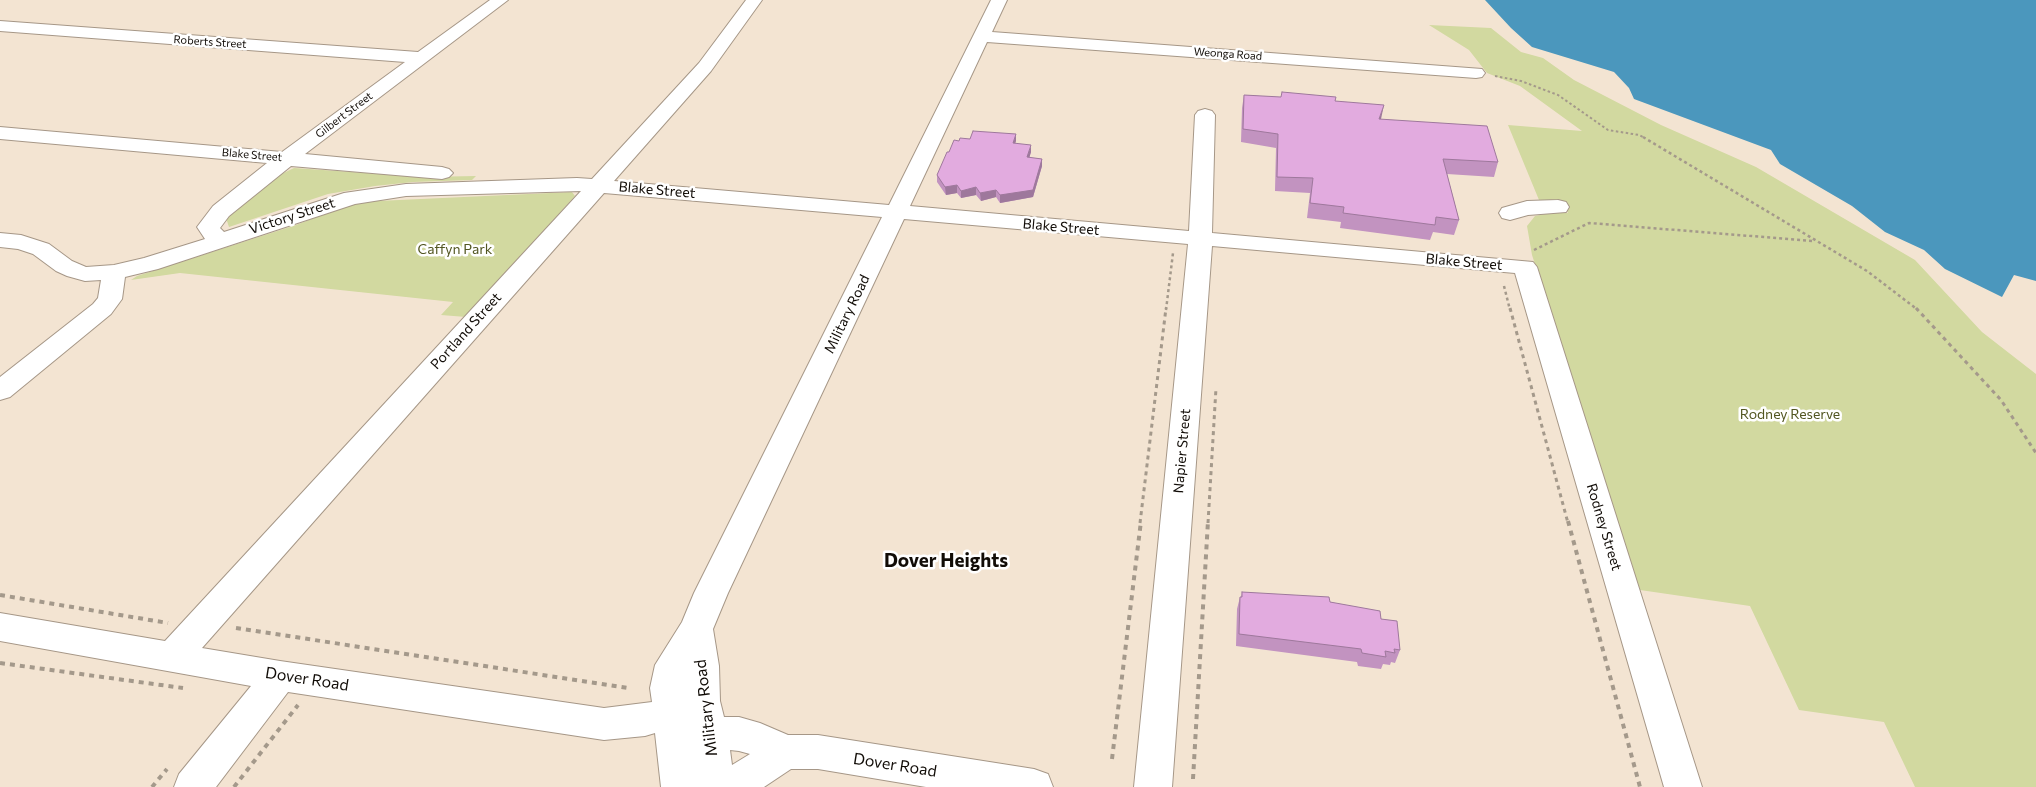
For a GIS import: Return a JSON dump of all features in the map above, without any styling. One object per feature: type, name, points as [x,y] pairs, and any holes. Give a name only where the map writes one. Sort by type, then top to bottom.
[{"type":"street","name":"Gilbert Street","points":[[219,240],[210,232],[208,227],[215,217],[287,158],[500,0]]},
{"type":"street","name":"Portland Street","points":[[172,657],[704,67],[754,0]]},
{"type":"street","name":"Military Road","points":[[680,787],[669,700],[673,665],[696,629],[711,593],[999,0]]},
{"type":"street","name":"Roberts Street","points":[[0,26],[421,58]]},
{"type":"street","name":"Weonga Road","points":[[981,36],[1476,72]]},
{"type":"street","name":"Napier Street","points":[[1153,787],[1191,249],[1205,115]]},
{"type":"street","name":"Blake Street","points":[[0,133],[287,158],[407,171],[501,174],[531,186]]},
{"type":"street","name":"Victory Street","points":[[0,240],[32,245],[41,249],[64,266],[85,274],[114,272],[150,264],[328,204],[381,192],[433,188],[597,185]]},
{"type":"street","name":"Blake Street","points":[[597,185],[896,212],[1191,249],[1519,267]]},
{"type":"street","points":[[1510,213],[1527,208],[1558,207]]},
{"type":"street","name":"Rodney Street","points":[[1519,267],[1683,787]]},
{"type":"street","points":[[0,391],[102,309],[110,299],[114,272]]},
{"type":"street","name":"Dover Road","points":[[0,627],[172,657],[289,690],[604,724],[616,724],[669,700]]},
{"type":"street","name":"Military Road","points":[[696,629],[701,666],[702,701],[710,732],[715,787]]},
{"type":"street","points":[[193,787],[289,690]]},
{"type":"street","name":"Dover Road","points":[[710,732],[739,734],[760,740],[785,752],[818,752],[1034,787]]},
{"type":"street","points":[[732,787],[785,752]]},
{"type":"path","points":[[1476,72],[1521,81],[1558,95],[1608,130],[1639,135],[1867,271],[1916,308],[2002,400],[2036,453]]},
{"type":"path","points":[[1640,787],[1519,267],[1589,223],[1816,241]]},
{"type":"path","points":[[1112,759],[1191,249],[1164,252]]},
{"type":"path","points":[[1192,779],[1216,384]]},
{"type":"path","points":[[0,594],[199,627],[245,630],[628,688]]},
{"type":"path","points":[[0,663],[192,689]]},
{"type":"path","points":[[234,787],[289,690]]},
{"type":"green space","name":"Rodney Reserve","points":[[1429,25],[1491,28],[1521,52],[1543,58],[1574,80],[1661,125],[1756,167],[1915,260],[1982,332],[2036,374],[2036,787],[1915,787],[1884,722],[1799,710],[1750,606],[1640,590],[1532,255],[1527,226],[1535,216],[1550,213],[1568,213],[1561,201],[1539,200],[1508,125],[1582,131],[1520,86],[1487,73],[1469,50]]},
{"type":"green space","points":[[294,168],[424,177],[476,176],[472,180],[413,182],[328,194],[229,227],[226,218],[273,178]]},
{"type":"green space","name":"Caffyn Park","points":[[572,192],[575,196],[466,317],[441,315],[453,302],[180,273],[131,280],[137,276],[296,225],[356,202]]},
{"type":"water","points":[[1485,0],[2036,0],[2036,281],[2014,275],[2002,297],[1945,269],[1924,250],[1885,232],[1852,206],[1780,164],[1771,150],[1634,99],[1629,88],[1614,72],[1532,47]]},
{"type":"building","points":[[1282,92],[1336,97],[1335,101],[1384,105],[1379,119],[1487,126],[1498,162],[1443,159],[1459,220],[1436,217],[1435,225],[1343,213],[1344,207],[1310,203],[1313,178],[1277,177],[1278,134],[1243,129],[1244,95],[1281,97]]},
{"type":"building","points":[[973,131],[1016,134],[1013,143],[1031,145],[1027,157],[1042,159],[1033,190],[1000,195],[996,190],[980,193],[976,187],[961,191],[957,185],[945,187],[937,175],[947,152],[949,152],[954,140],[959,141],[960,138],[970,139]]},
{"type":"building","points":[[1242,592],[1329,597],[1330,602],[1380,611],[1381,619],[1397,621],[1400,650],[1394,649],[1395,653],[1385,651],[1386,657],[1362,653],[1361,649],[1239,634],[1240,597],[1242,597]]},
{"type":"district","name":"Dover Heights","points":[[946,561]]}]
